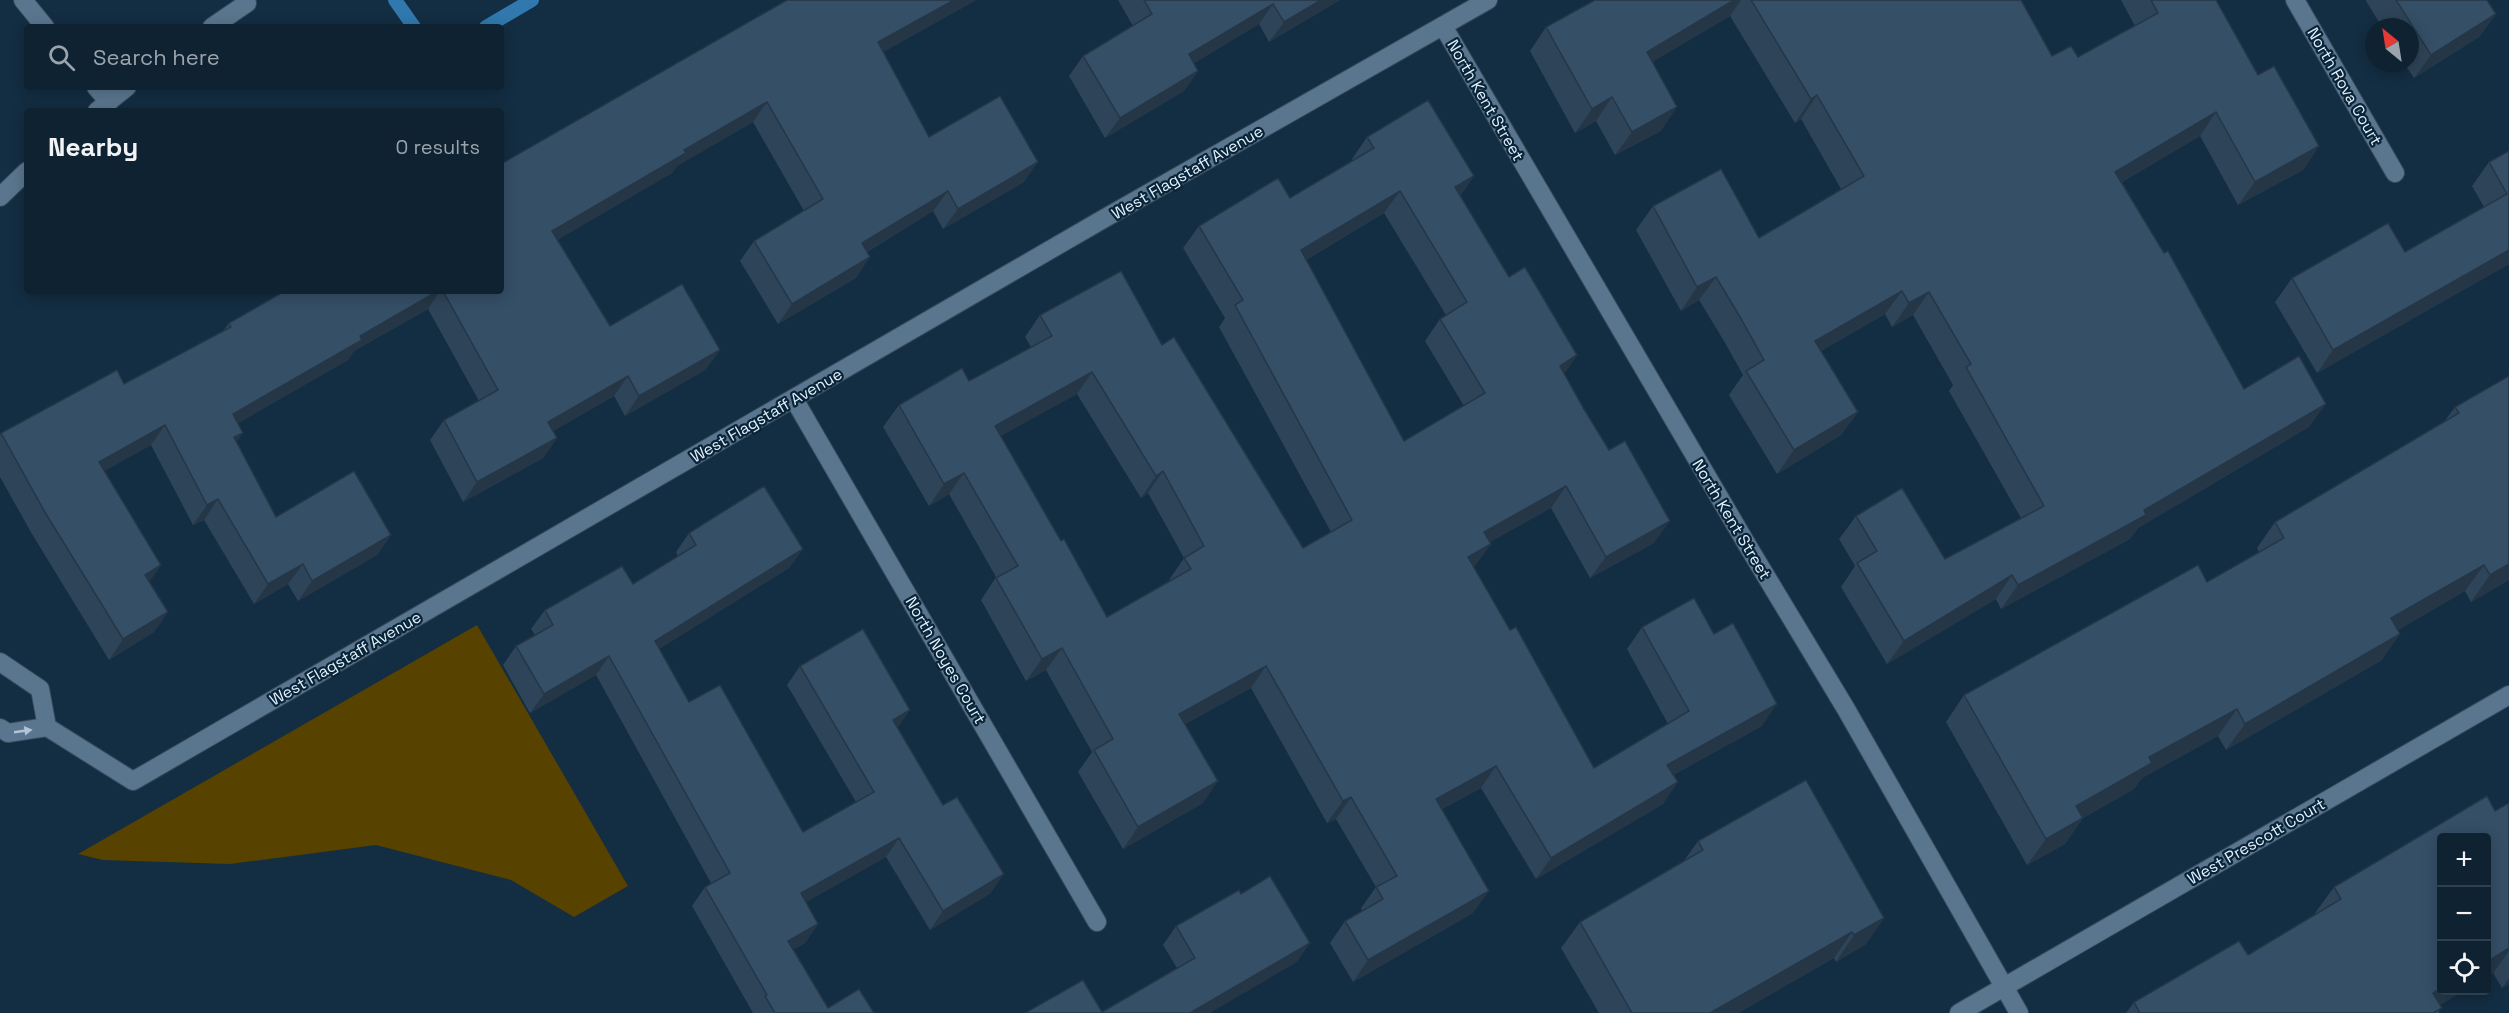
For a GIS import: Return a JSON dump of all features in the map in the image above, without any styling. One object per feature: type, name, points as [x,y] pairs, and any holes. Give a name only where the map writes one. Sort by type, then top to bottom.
[{"type":"street","points":[[22,0],[42,24]]},
{"type":"street","name":"West Flagstaff Avenue","points":[[47,727],[133,781],[1488,0]]},
{"type":"street","name":"North Rova Court","points":[[2295,0],[2395,173]]},
{"type":"street","points":[[216,24],[247,3]]},
{"type":"street","name":"North Kent Street","points":[[1443,26],[1846,709],[2019,1013]]},
{"type":"street","points":[[97,90],[103,106],[123,90]]},
{"type":"street","points":[[0,197],[24,174]]},
{"type":"street","name":"North Noyes Court","points":[[794,399],[1097,922]]},
{"type":"street","points":[[0,662],[40,689],[47,727],[8,733],[0,728]]},
{"type":"street","name":"West Prescott Court","points":[[1959,1013],[2509,695]]},
{"type":"shaded area","points":[[477,625],[628,886],[574,917],[511,880],[376,845],[230,864],[103,860],[78,854]]},
{"type":"building","points":[[787,0],[954,0],[878,42],[929,137],[1000,96],[1038,162],[958,209],[948,191],[862,243],[870,257],[792,304],[754,241],[823,199],[767,102],[684,150],[686,153],[552,231],[610,326],[682,284],[720,350],[639,396],[628,376],[548,422],[557,438],[477,482],[444,420],[498,390],[445,294],[504,294],[504,162]]},
{"type":"building","points":[[1144,0],[1321,0],[1284,22],[1273,4],[1189,54],[1198,71],[1120,118],[1083,56],[1152,14]]},
{"type":"building","points":[[1595,0],[1734,0],[1647,52],[1677,107],[1632,132],[1612,97],[1592,109],[1546,27]]},
{"type":"building","points":[[1751,0],[2021,0],[2052,56],[2071,46],[2078,57],[2158,13],[2151,0],[2216,0],[2258,75],[2274,66],[2319,146],[2255,182],[2216,112],[2115,172],[2164,253],[2168,251],[2244,389],[2299,356],[2326,404],[2144,510],[2146,515],[2018,585],[2012,575],[1904,641],[1857,563],[1877,551],[1856,516],[1902,488],[1945,559],[2044,506],[1966,367],[1971,364],[1929,292],[1909,303],[1902,291],[1815,341],[1858,412],[1794,450],[1746,371],[1764,360],[1740,317],[1716,277],[1697,287],[1653,206],[1721,169],[1759,238],[1864,176],[1817,95],[1811,99]]},
{"type":"building","points":[[2396,0],[2487,0],[2496,14],[2431,55],[2419,36],[2419,18],[2407,18]]},
{"type":"building","points":[[1428,100],[1474,176],[1455,187],[1509,277],[1525,267],[1577,355],[1560,366],[1584,409],[1609,450],[1625,441],[1670,521],[1606,557],[1566,486],[1484,532],[1491,544],[1468,557],[1510,630],[1516,627],[1594,768],[1689,711],[1642,627],[1694,598],[1714,634],[1733,623],[1777,704],[1667,765],[1678,782],[1551,858],[1496,766],[1436,799],[1489,891],[1368,960],[1345,921],[1383,899],[1376,887],[1397,876],[1351,797],[1343,801],[1266,666],[1179,714],[1218,781],[1138,827],[1094,750],[1113,739],[1062,648],[1042,659],[996,578],[1018,566],[964,473],[944,484],[899,405],[962,368],[969,381],[1052,336],[1040,315],[1121,271],[1162,345],[1174,337],[1303,548],[1352,520],[1235,305],[1243,300],[1199,226],[1278,178],[1290,198],[1374,148],[1367,137]],"holes":[[[1400,191],[1467,302],[1440,319],[1485,393],[1404,441],[1301,250]],[[1092,372],[1156,476],[1163,471],[1204,546],[1184,558],[1191,569],[1107,617],[1064,539],[1061,541],[995,426]]]},
{"type":"building","points":[[2509,151],[2509,250],[2333,350],[2292,278],[2388,223],[2405,252],[2507,194],[2489,162]]},
{"type":"building","points":[[280,294],[433,294],[360,336],[362,340],[233,414],[243,433],[234,437],[276,517],[354,471],[391,535],[312,581],[303,564],[268,584],[218,499],[207,505],[165,425],[99,462],[161,565],[145,575],[168,612],[123,639],[46,514],[1,433],[117,370],[124,384],[231,327],[229,323]]},
{"type":"building","points":[[2509,376],[2509,564],[2490,575],[2484,565],[2391,618],[2400,634],[2245,724],[2237,709],[2149,757],[2152,763],[2076,806],[2083,818],[2046,839],[1964,695],[2198,565],[2207,582],[2284,538],[2275,522],[2459,413],[2455,407]]},
{"type":"building","points":[[764,486],[803,549],[655,641],[689,702],[720,685],[803,832],[874,792],[800,666],[863,629],[910,710],[893,720],[943,805],[957,797],[1004,874],[943,911],[899,838],[801,893],[818,924],[788,941],[828,1008],[859,989],[874,1013],[775,1013],[705,887],[730,873],[609,656],[544,694],[516,646],[553,625],[545,610],[622,566],[633,584],[696,545],[689,533]]},
{"type":"building","points":[[1806,780],[1884,918],[1854,935],[1852,932],[1710,1013],[1632,1013],[1580,922],[1703,850],[1698,841]]},
{"type":"building","points":[[2487,796],[2495,811],[2509,803],[2509,948],[2491,959],[2491,833],[2437,833],[2437,991],[2433,993],[2442,1008],[2433,1013],[2140,1013],[2134,1002],[2239,941],[2248,955],[2341,899],[2334,887]]},
{"type":"building","points":[[1270,876],[1310,943],[1190,1013],[1025,1013],[1083,980],[1102,1012],[1195,958],[1176,926],[1239,890],[1241,894]]},
{"type":"waterway","points":[[395,0],[412,24]]},
{"type":"waterway","points":[[491,24],[532,0]]}]
